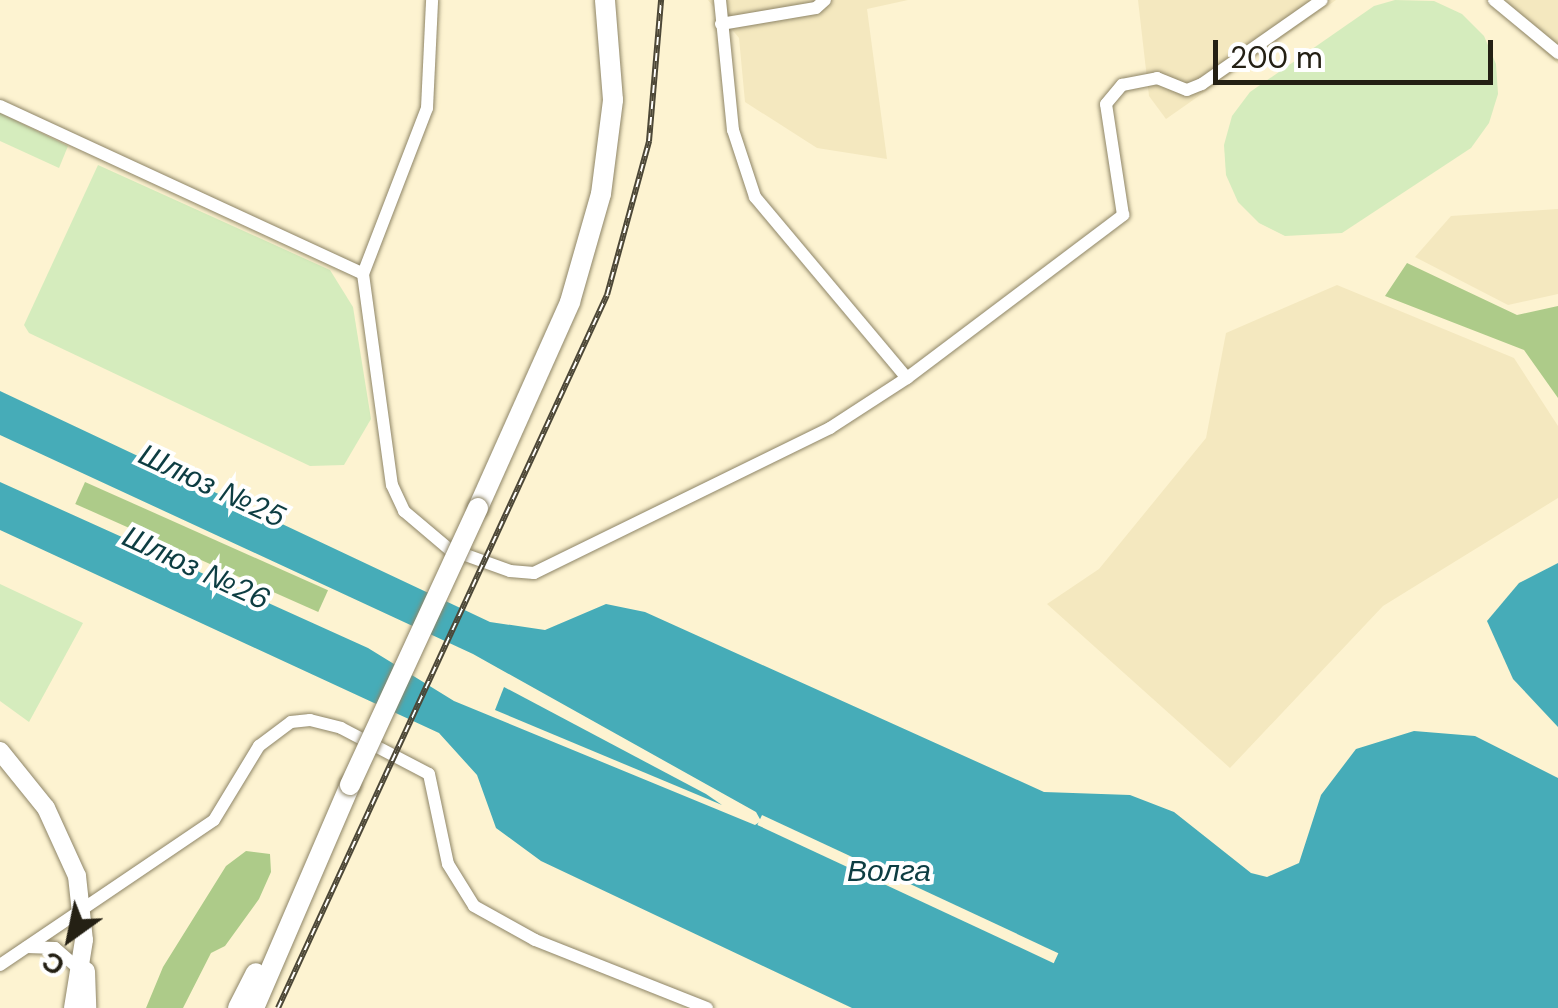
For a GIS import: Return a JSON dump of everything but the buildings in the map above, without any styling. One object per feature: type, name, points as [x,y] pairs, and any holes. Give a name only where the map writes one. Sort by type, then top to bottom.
[{"type":"highway","points":[[254,1008],[350,785],[570,302],[601,194],[613,100],[605,0]]},
{"type":"highway","points":[[238,1008],[308,880]]},
{"type":"main road","points":[[0,752],[56,825],[83,906],[87,1008]]},
{"type":"main road","points":[[74,1008],[84,940]]},
{"type":"street","points":[[432,0],[428,108],[363,274],[392,486],[404,511],[430,538],[510,571],[559,566],[830,428],[908,378],[1122,214],[1106,104],[1122,86],[1157,78],[1186,90],[1202,84],[1322,0]]},
{"type":"street","points":[[720,0],[733,130],[755,197],[908,378]]},
{"type":"street","points":[[722,24],[816,8],[826,0]]},
{"type":"street","points":[[1494,0],[1558,53]]},
{"type":"street","points":[[0,106],[363,274]]},
{"type":"street","points":[[0,965],[214,820],[259,746],[291,722],[310,720],[341,728],[429,774],[448,864],[474,906],[535,940],[708,1008]]},
{"type":"street","points":[[24,947],[55,948],[78,968]]},
{"type":"shaded area","points":[[708,0],[908,0],[867,9],[887,159],[817,148],[745,102],[739,38]]},
{"type":"shaded area","points":[[1138,0],[1336,0],[1166,119],[1149,96]]},
{"type":"shaded area","points":[[1486,0],[1558,0],[1558,64]]},
{"type":"shaded area","points":[[1558,209],[1558,294],[1508,305],[1415,257],[1451,216]]},
{"type":"shaded area","points":[[1337,285],[1514,358],[1558,426],[1558,498],[1383,606],[1230,768],[1047,604],[1099,569],[1206,438],[1226,333]]},
{"type":"green space","points":[[1395,0],[1434,1],[1462,14],[1484,36],[1496,64],[1498,94],[1489,123],[1471,148],[1342,233],[1285,236],[1259,223],[1238,202],[1226,175],[1224,145],[1232,116],[1250,92],[1374,6]]},
{"type":"green space","points":[[0,113],[68,146],[59,168],[0,141]]},
{"type":"green space","points":[[98,165],[330,270],[353,307],[371,419],[344,465],[310,466],[29,333],[24,325]]},
{"type":"green space","points":[[1407,263],[1517,315],[1558,306],[1558,398],[1524,350],[1385,296]]},
{"type":"green space","points":[[85,482],[328,590],[318,612],[75,504]]},
{"type":"green space","points":[[0,584],[83,623],[29,722],[0,701]]},
{"type":"green space","points":[[246,851],[270,854],[271,872],[259,899],[225,946],[211,953],[183,1008],[146,1008],[163,967],[226,866]]},
{"type":"water","name":"Волга","points":[[0,391],[490,622],[545,630],[606,604],[645,612],[1044,792],[1130,795],[1174,812],[1251,873],[1267,877],[1299,863],[1321,795],[1356,749],[1414,731],[1475,736],[1558,778],[1558,1008],[852,1008],[541,861],[496,828],[477,775],[439,733],[0,530],[0,482],[368,648],[454,701],[755,825],[761,821],[756,812],[473,654],[0,435]]},
{"type":"water","points":[[1558,563],[1558,727],[1513,679],[1487,621],[1519,583]]},
{"type":"water","points":[[504,687],[706,794],[722,805],[495,710]]},
{"type":"pier","points":[[762,815],[1058,953],[1054,963],[757,825]]},
{"type":"railway","points":[[278,1008],[607,295],[649,141],[661,0]]},
{"type":"water label","name":"Шлюз №25","points":[[212,486]]},
{"type":"water label","name":"Шлюз №26","points":[[196,568]]}]
